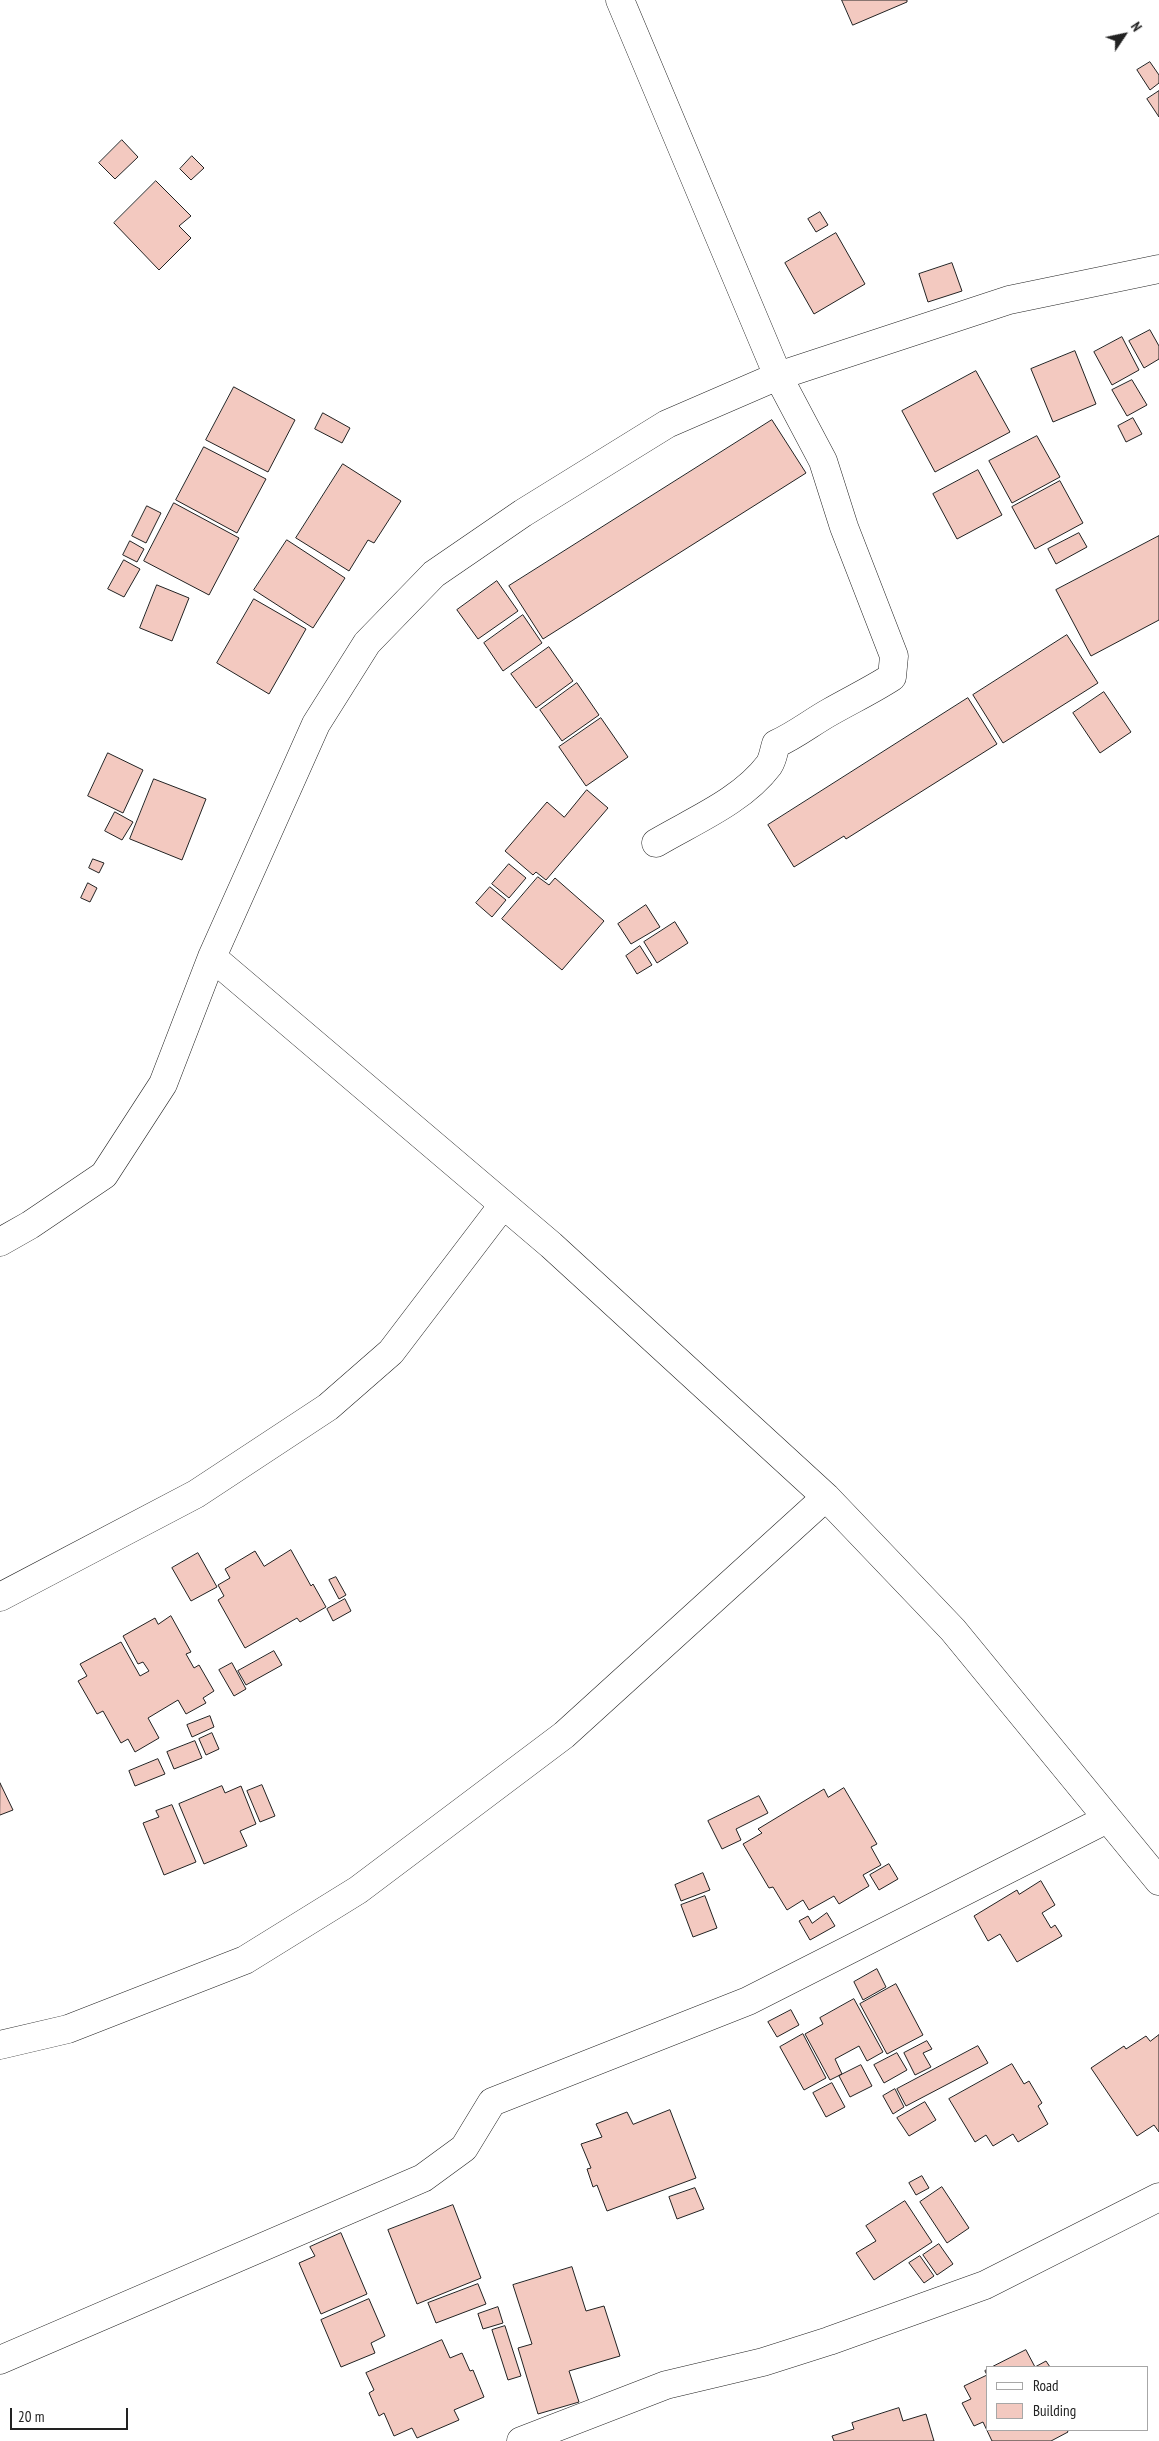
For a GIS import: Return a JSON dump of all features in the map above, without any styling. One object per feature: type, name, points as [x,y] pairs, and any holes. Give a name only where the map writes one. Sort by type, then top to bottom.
[{"type":"street","points":[[620,0],[778,376],[823,461],[844,527],[894,656],[892,677],[871,691],[776,744],[770,763],[754,782],[731,799],[656,843]]},
{"type":"street","points":[[0,1242],[30,1225],[104,1175],[163,1084],[212,956],[316,724],[367,643],[434,574],[523,513],[667,424],[778,376],[1008,300],[1159,268]]},
{"type":"street","points":[[212,956],[551,1245],[826,1497],[953,1630],[1159,1882]]},
{"type":"street","points":[[0,1597],[196,1494],[328,1407],[392,1352],[503,1206]]},
{"type":"street","points":[[0,2045],[68,2029],[245,1960],[358,1890],[564,1735],[826,1497]]},
{"type":"street","points":[[0,2360],[423,2178],[464,2148],[492,2102],[748,2002],[1107,1819]]},
{"type":"street","points":[[521,2441],[666,2385],[763,2362],[829,2341],[985,2284],[1159,2197]]},
{"type":"building","points":[[842,0],[907,0],[907,2],[853,25]]},
{"type":"building","points":[[1150,62],[1159,75],[1159,83],[1150,90],[1137,70]]},
{"type":"building","points":[[1159,91],[1159,117],[1147,99]]},
{"type":"building","points":[[122,140],[138,157],[115,179],[99,163]]},
{"type":"building","points":[[192,156],[204,168],[191,180],[180,169]]},
{"type":"building","points":[[156,181],[191,216],[179,226],[191,238],[159,270],[114,223]]},
{"type":"building","points":[[820,212],[828,225],[816,232],[808,219]]},
{"type":"building","points":[[836,233],[865,284],[814,314],[785,263]]},
{"type":"building","points":[[952,263],[962,291],[928,302],[919,274]]},
{"type":"building","points":[[1150,330],[1159,346],[1159,359],[1144,368],[1129,341]]},
{"type":"building","points":[[1122,337],[1139,370],[1112,385],[1094,352]]},
{"type":"building","points":[[1075,351],[1096,404],[1053,422],[1031,369]]},
{"type":"building","points":[[976,371],[1010,432],[935,472],[902,411]]},
{"type":"building","points":[[1132,380],[1147,405],[1127,416],[1112,390]]},
{"type":"building","points":[[234,387],[295,420],[268,472],[206,440]]},
{"type":"building","points":[[323,413],[350,428],[342,443],[315,429]]},
{"type":"building","points":[[1133,418],[1142,434],[1126,442],[1118,426]]},
{"type":"building","points":[[772,420],[806,473],[543,639],[509,586]]},
{"type":"building","points":[[1037,436],[1060,477],[1012,503],[989,461]]},
{"type":"building","points":[[204,447],[266,479],[237,533],[176,500]]},
{"type":"building","points":[[343,464],[401,501],[374,543],[368,540],[349,571],[296,538]]},
{"type":"building","points":[[978,470],[1002,515],[957,539],[933,494]]},
{"type":"building","points":[[1060,481],[1083,523],[1035,549],[1012,507]]},
{"type":"building","points":[[174,503],[239,538],[209,595],[144,561]]},
{"type":"building","points":[[147,506],[161,513],[146,543],[132,536]]},
{"type":"building","points":[[1079,533],[1087,547],[1056,564],[1048,549]]},
{"type":"building","points":[[1159,536],[1159,620],[1091,656],[1056,590]]},
{"type":"building","points":[[287,540],[345,578],[313,628],[254,590]]},
{"type":"building","points":[[130,541],[144,549],[137,562],[123,555]]},
{"type":"building","points":[[124,560],[140,569],[124,597],[108,589]]},
{"type":"building","points":[[497,581],[518,611],[478,639],[457,610]]},
{"type":"building","points":[[157,585],[189,598],[172,641],[140,628]]},
{"type":"building","points":[[254,599],[306,629],[269,694],[217,663]]},
{"type":"building","points":[[523,615],[542,643],[503,671],[484,643]]},
{"type":"building","points":[[1067,635],[1098,683],[1003,743],[973,695]]},
{"type":"building","points":[[549,647],[573,681],[536,708],[511,674]]},
{"type":"building","points":[[577,683],[599,715],[562,741],[540,710]]},
{"type":"building","points":[[1104,692],[1131,732],[1100,753],[1073,713]]},
{"type":"building","points":[[968,698],[997,744],[846,839],[844,836],[794,867],[768,825]]},
{"type":"building","points":[[601,718],[628,757],[586,786],[559,747]]},
{"type":"building","points":[[108,753],[143,770],[123,813],[88,796]]},
{"type":"building","points":[[154,779],[206,799],[182,860],[130,839]]},
{"type":"building","points":[[587,790],[608,808],[546,880],[536,872],[533,875],[505,851],[547,802],[564,817]]},
{"type":"building","points":[[115,812],[133,822],[122,840],[105,831]]},
{"type":"building","points":[[93,859],[104,863],[99,873],[89,868]]},
{"type":"building","points":[[509,864],[526,878],[509,898],[492,884]]},
{"type":"building","points":[[538,877],[549,885],[555,878],[604,921],[562,970],[502,919]]},
{"type":"building","points":[[88,883],[97,888],[90,902],[81,898]]},
{"type":"building","points":[[490,887],[506,900],[492,917],[476,903]]},
{"type":"building","points":[[646,905],[660,927],[631,944],[618,924]]},
{"type":"building","points":[[675,922],[688,943],[657,963],[644,942]]},
{"type":"building","points":[[640,946],[652,965],[637,974],[626,956]]},
{"type":"building","points":[[291,1550],[311,1586],[313,1584],[326,1607],[300,1622],[297,1618],[245,1648],[218,1600],[224,1596],[218,1585],[230,1578],[225,1569],[255,1551],[264,1566]]},
{"type":"building","points":[[198,1553],[217,1587],[191,1601],[172,1568]]},
{"type":"building","points":[[336,1577],[346,1595],[339,1599],[329,1580]]},
{"type":"building","points":[[345,1599],[351,1611],[333,1621],[327,1609]]},
{"type":"building","points":[[171,1616],[191,1652],[186,1654],[194,1668],[199,1665],[214,1691],[203,1698],[206,1703],[186,1714],[178,1700],[148,1718],[159,1738],[135,1752],[128,1739],[121,1743],[103,1711],[97,1714],[78,1681],[87,1676],[80,1664],[121,1642],[140,1676],[149,1671],[143,1662],[138,1664],[123,1636],[155,1618],[158,1624]]},
{"type":"building","points":[[274,1651],[282,1665],[246,1685],[238,1671]]},
{"type":"building","points":[[232,1663],[246,1689],[234,1696],[219,1670]]},
{"type":"building","points":[[210,1716],[214,1727],[192,1737],[187,1725]]},
{"type":"building","points":[[212,1733],[219,1749],[206,1755],[199,1739]]},
{"type":"building","points":[[195,1741],[202,1758],[174,1769],[167,1752]]},
{"type":"building","points":[[158,1759],[165,1774],[135,1786],[129,1771]]},
{"type":"building","points":[[0,1783],[13,1810],[0,1815]]},
{"type":"building","points":[[262,1785],[275,1816],[260,1822],[247,1791]]},
{"type":"building","points":[[222,1786],[225,1793],[241,1786],[256,1824],[240,1831],[247,1846],[204,1864],[179,1804]]},
{"type":"building","points":[[844,1788],[877,1844],[871,1847],[881,1865],[863,1875],[869,1886],[839,1904],[834,1896],[809,1910],[803,1900],[787,1910],[773,1887],[769,1888],[743,1844],[762,1833],[758,1829],[824,1789],[828,1797]]},
{"type":"building","points":[[759,1796],[768,1813],[736,1829],[741,1840],[722,1849],[708,1821]]},
{"type":"building","points":[[172,1805],[196,1862],[164,1875],[143,1823],[159,1817],[156,1811]]},
{"type":"building","points":[[889,1864],[898,1879],[879,1890],[870,1875]]},
{"type":"building","points":[[703,1873],[710,1890],[681,1901],[675,1885]]},
{"type":"building","points":[[1041,1881],[1055,1905],[1042,1913],[1051,1928],[1055,1925],[1062,1936],[1017,1962],[1000,1934],[988,1941],[974,1916],[1017,1890],[1019,1894]]},
{"type":"building","points":[[705,1896],[717,1928],[693,1937],[681,1905]]},
{"type":"building","points":[[827,1913],[835,1926],[810,1940],[799,1921],[808,1916],[812,1923]]},
{"type":"building","points":[[877,1969],[886,1987],[863,2000],[854,1982]]},
{"type":"building","points":[[896,1984],[923,2035],[887,2054],[860,2004]]},
{"type":"building","points":[[854,1999],[883,2052],[867,2061],[859,2046],[835,2059],[842,2074],[830,2080],[805,2034],[823,2024],[820,2018]]},
{"type":"building","points":[[791,2010],[799,2025],[777,2037],[768,2022]]},
{"type":"building","points":[[803,2034],[826,2078],[804,2090],[780,2047]]},
{"type":"building","points":[[1159,2035],[1159,2132],[1154,2125],[1137,2136],[1091,2068],[1124,2046],[1126,2049],[1146,2036],[1150,2041]]},
{"type":"building","points":[[927,2041],[932,2049],[923,2053],[931,2067],[915,2075],[904,2053]]},
{"type":"building","points":[[978,2046],[988,2063],[906,2106],[897,2089]]},
{"type":"building","points":[[897,2053],[907,2070],[884,2083],[874,2065]]},
{"type":"building","points":[[1012,2064],[1024,2084],[1029,2081],[1042,2103],[1038,2106],[1048,2124],[1018,2142],[1013,2134],[993,2146],[986,2135],[975,2142],[949,2099]]},
{"type":"building","points":[[861,2065],[872,2086],[850,2097],[839,2076]]},
{"type":"building","points":[[832,2083],[845,2107],[826,2117],[813,2093]]},
{"type":"building","points":[[895,2089],[904,2107],[893,2114],[883,2096]]},
{"type":"building","points":[[925,2102],[936,2120],[909,2136],[897,2118]]},
{"type":"building","points":[[670,2110],[696,2178],[607,2211],[597,2185],[593,2187],[587,2169],[591,2168],[581,2144],[602,2137],[596,2124],[627,2112],[633,2124]]},
{"type":"building","points":[[922,2176],[929,2188],[916,2195],[909,2183]]},
{"type":"building","points":[[942,2187],[969,2228],[947,2243],[920,2202]]},
{"type":"building","points":[[695,2188],[704,2209],[677,2219],[669,2197]]},
{"type":"building","points":[[905,2201],[932,2242],[874,2280],[856,2253],[876,2241],[866,2226]]},
{"type":"building","points":[[453,2205],[481,2278],[417,2304],[388,2230]]},
{"type":"building","points":[[341,2233],[367,2294],[321,2314],[299,2263],[315,2256],[310,2247]]},
{"type":"building","points":[[939,2244],[953,2264],[937,2275],[923,2255]]},
{"type":"building","points":[[920,2256],[934,2276],[924,2283],[909,2263]]},
{"type":"building","points":[[572,2267],[586,2311],[604,2306],[620,2356],[569,2371],[579,2402],[538,2414],[518,2348],[532,2344],[513,2285]]},
{"type":"building","points":[[478,2284],[486,2304],[436,2323],[428,2303]]},
{"type":"building","points":[[369,2299],[385,2336],[371,2343],[375,2353],[341,2367],[321,2320]]},
{"type":"building","points":[[498,2307],[503,2323],[483,2329],[478,2314]]},
{"type":"building","points":[[505,2326],[521,2376],[508,2380],[492,2330]]},
{"type":"building","points":[[442,2340],[450,2358],[462,2353],[470,2371],[473,2370],[484,2397],[454,2410],[459,2420],[417,2438],[412,2428],[394,2436],[384,2413],[379,2416],[369,2393],[374,2390],[366,2373]]},
{"type":"building","points":[[1026,2350],[1034,2366],[994,2366]]},
{"type":"building","points":[[1046,2361],[1049,2366],[1037,2366]]},
{"type":"building","points":[[986,2375],[986,2428],[983,2422],[974,2426],[962,2403],[971,2399],[964,2386]]},
{"type":"building","points":[[899,2408],[903,2421],[926,2414],[934,2441],[834,2441],[832,2436],[854,2429],[852,2423]]},
{"type":"building","points":[[987,2431],[1068,2432],[1051,2441],[992,2441]]}]
